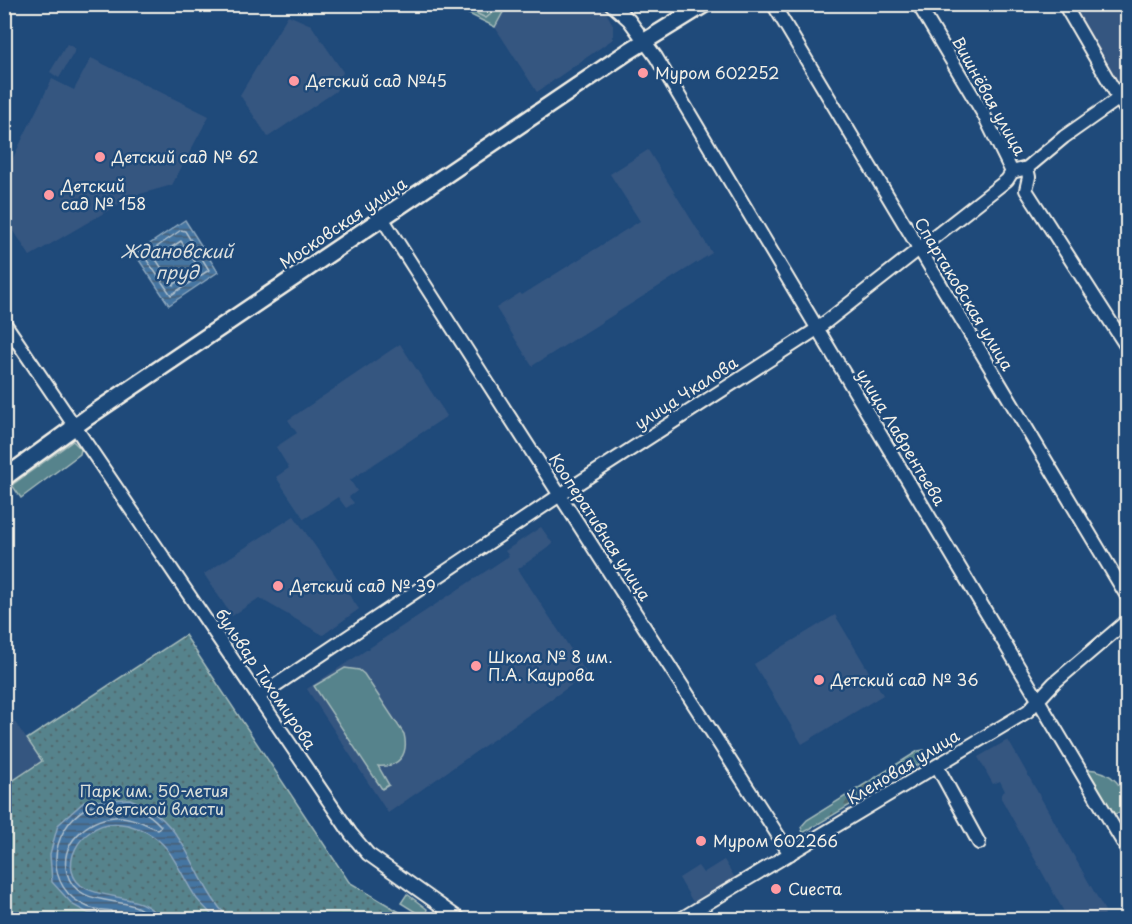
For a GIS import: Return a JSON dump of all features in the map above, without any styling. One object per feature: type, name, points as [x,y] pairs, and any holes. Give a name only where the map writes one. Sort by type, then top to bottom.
[{"type":"main road","name":"Московская улица","points":[[4,478],[76,426],[382,218],[646,40],[705,4]]},
{"type":"street","name":"улица Лаврентьева","points":[[611,4],[646,40],[1128,851]]},
{"type":"street","name":"Спартаковская улица","points":[[774,4],[1128,598]]},
{"type":"street","name":"Вишнёвая улица","points":[[918,4],[984,115],[1014,187],[1026,190],[1128,349]]},
{"type":"street","points":[[1064,4],[1128,114]]},
{"type":"street","name":"улица Чкалова","points":[[258,697],[560,495],[817,329],[1010,176],[1027,168],[1064,136],[1118,99]]},
{"type":"street","name":"Вишнёвая улица","points":[[1026,190],[1029,177],[1027,168]]},
{"type":"street","name":"Кооперативная улица","points":[[382,218],[790,854]]},
{"type":"street","name":"бульвар Тихомирова","points":[[4,322],[351,834],[368,854],[461,920]]},
{"type":"street","name":"Кленовая улица","points":[[679,920],[1028,711],[1054,683],[1128,620]]},
{"type":"street","points":[[937,766],[979,843]]},
{"type":"street","points":[[1116,831],[1128,825]]},
{"type":"shaded area","points":[[1075,4],[1127,5],[1127,105],[1070,8]]},
{"type":"shaded area","points":[[507,5],[598,5],[603,7],[613,25],[613,39],[537,92],[495,27]]},
{"type":"shaded area","name":"Детский сад №45","points":[[288,15],[311,25],[343,72],[336,91],[268,137],[240,95]]},
{"type":"shaded area","points":[[67,44],[76,49],[59,78],[50,72]]},
{"type":"shaded area","name":"Детский сад № 62","points":[[91,58],[209,116],[172,185],[133,196],[30,256],[5,217],[5,174],[52,79],[74,90]]},
{"type":"shaded area","points":[[648,150],[712,253],[532,366],[496,308],[520,293],[522,295],[640,221],[610,174]]},
{"type":"shaded area","points":[[400,344],[447,416],[350,480],[357,491],[349,497],[354,503],[346,508],[338,497],[304,519],[276,477],[289,468],[276,447],[297,433],[288,420]]},
{"type":"shaded area","name":"Детский сад № 39","points":[[294,516],[359,609],[323,635],[259,598],[232,616],[204,574]]},
{"type":"shaded area","points":[[541,527],[553,544],[518,569],[587,674],[388,813],[307,689],[509,556],[505,551]]},
{"type":"shaded area","name":"Детский сад № 36","points":[[835,615],[883,695],[802,744],[754,664]]},
{"type":"shaded area","points":[[4,707],[42,761],[5,786],[4,786]]},
{"type":"shaded area","points":[[1008,740],[1105,911],[1104,919],[1068,919],[1001,798],[1001,794],[1005,791],[1000,781],[993,784],[978,757]]},
{"type":"shaded area","points":[[724,860],[735,878],[693,902],[679,878],[698,866],[703,873]]},
{"type":"green space","points":[[451,5],[507,5],[495,27]]},
{"type":"green space","points":[[459,5],[502,5],[486,18]]},
{"type":"green space","points":[[73,441],[81,449],[80,454],[21,498],[12,485]]},
{"type":"green space","name":"Парк им. 50-летия Советской власти","points":[[185,635],[349,882],[413,920],[5,920],[5,786],[42,761],[27,739]]},
{"type":"green space","points":[[345,668],[359,670],[364,674],[404,734],[405,748],[401,758],[392,765],[378,766],[389,785],[382,789],[314,686]]},
{"type":"green space","points":[[924,750],[928,757],[921,763],[803,833],[801,827],[807,820],[918,751]]},
{"type":"green space","points":[[1086,769],[1110,776],[1116,782],[1124,795],[1127,812],[1113,814]]},
{"type":"green space","points":[[407,894],[427,909],[425,918],[401,903]]},
{"type":"water","name":"Ждановский пруд","points":[[185,220],[218,272],[169,305],[135,254]]},
{"type":"water","points":[[130,799],[150,809],[178,836],[205,886],[229,919],[215,919],[197,899],[164,845],[143,830],[128,825],[103,825],[86,835],[73,854],[72,871],[77,882],[86,889],[140,903],[151,909],[159,919],[120,919],[88,913],[73,905],[52,882],[50,854],[58,825],[85,801]]},
{"type":"place","name":"Муром 602252","points":[[643,73]]},
{"type":"place","name":"Детский сад №45","points":[[294,81]]},
{"type":"place","name":"Детский сад № 62","points":[[100,157]]},
{"type":"place","name":"Детский сад № 158","points":[[49,195]]},
{"type":"place","name":"Детский сад № 39","points":[[278,586]]},
{"type":"place","name":"Школа № 8 им. П.А. Каурова","points":[[476,666]]},
{"type":"place","name":"Детский сад № 36","points":[[819,680]]},
{"type":"place","name":"Муром 602266","points":[[701,841]]},
{"type":"place","name":"Сиеста","points":[[776,889]]}]
